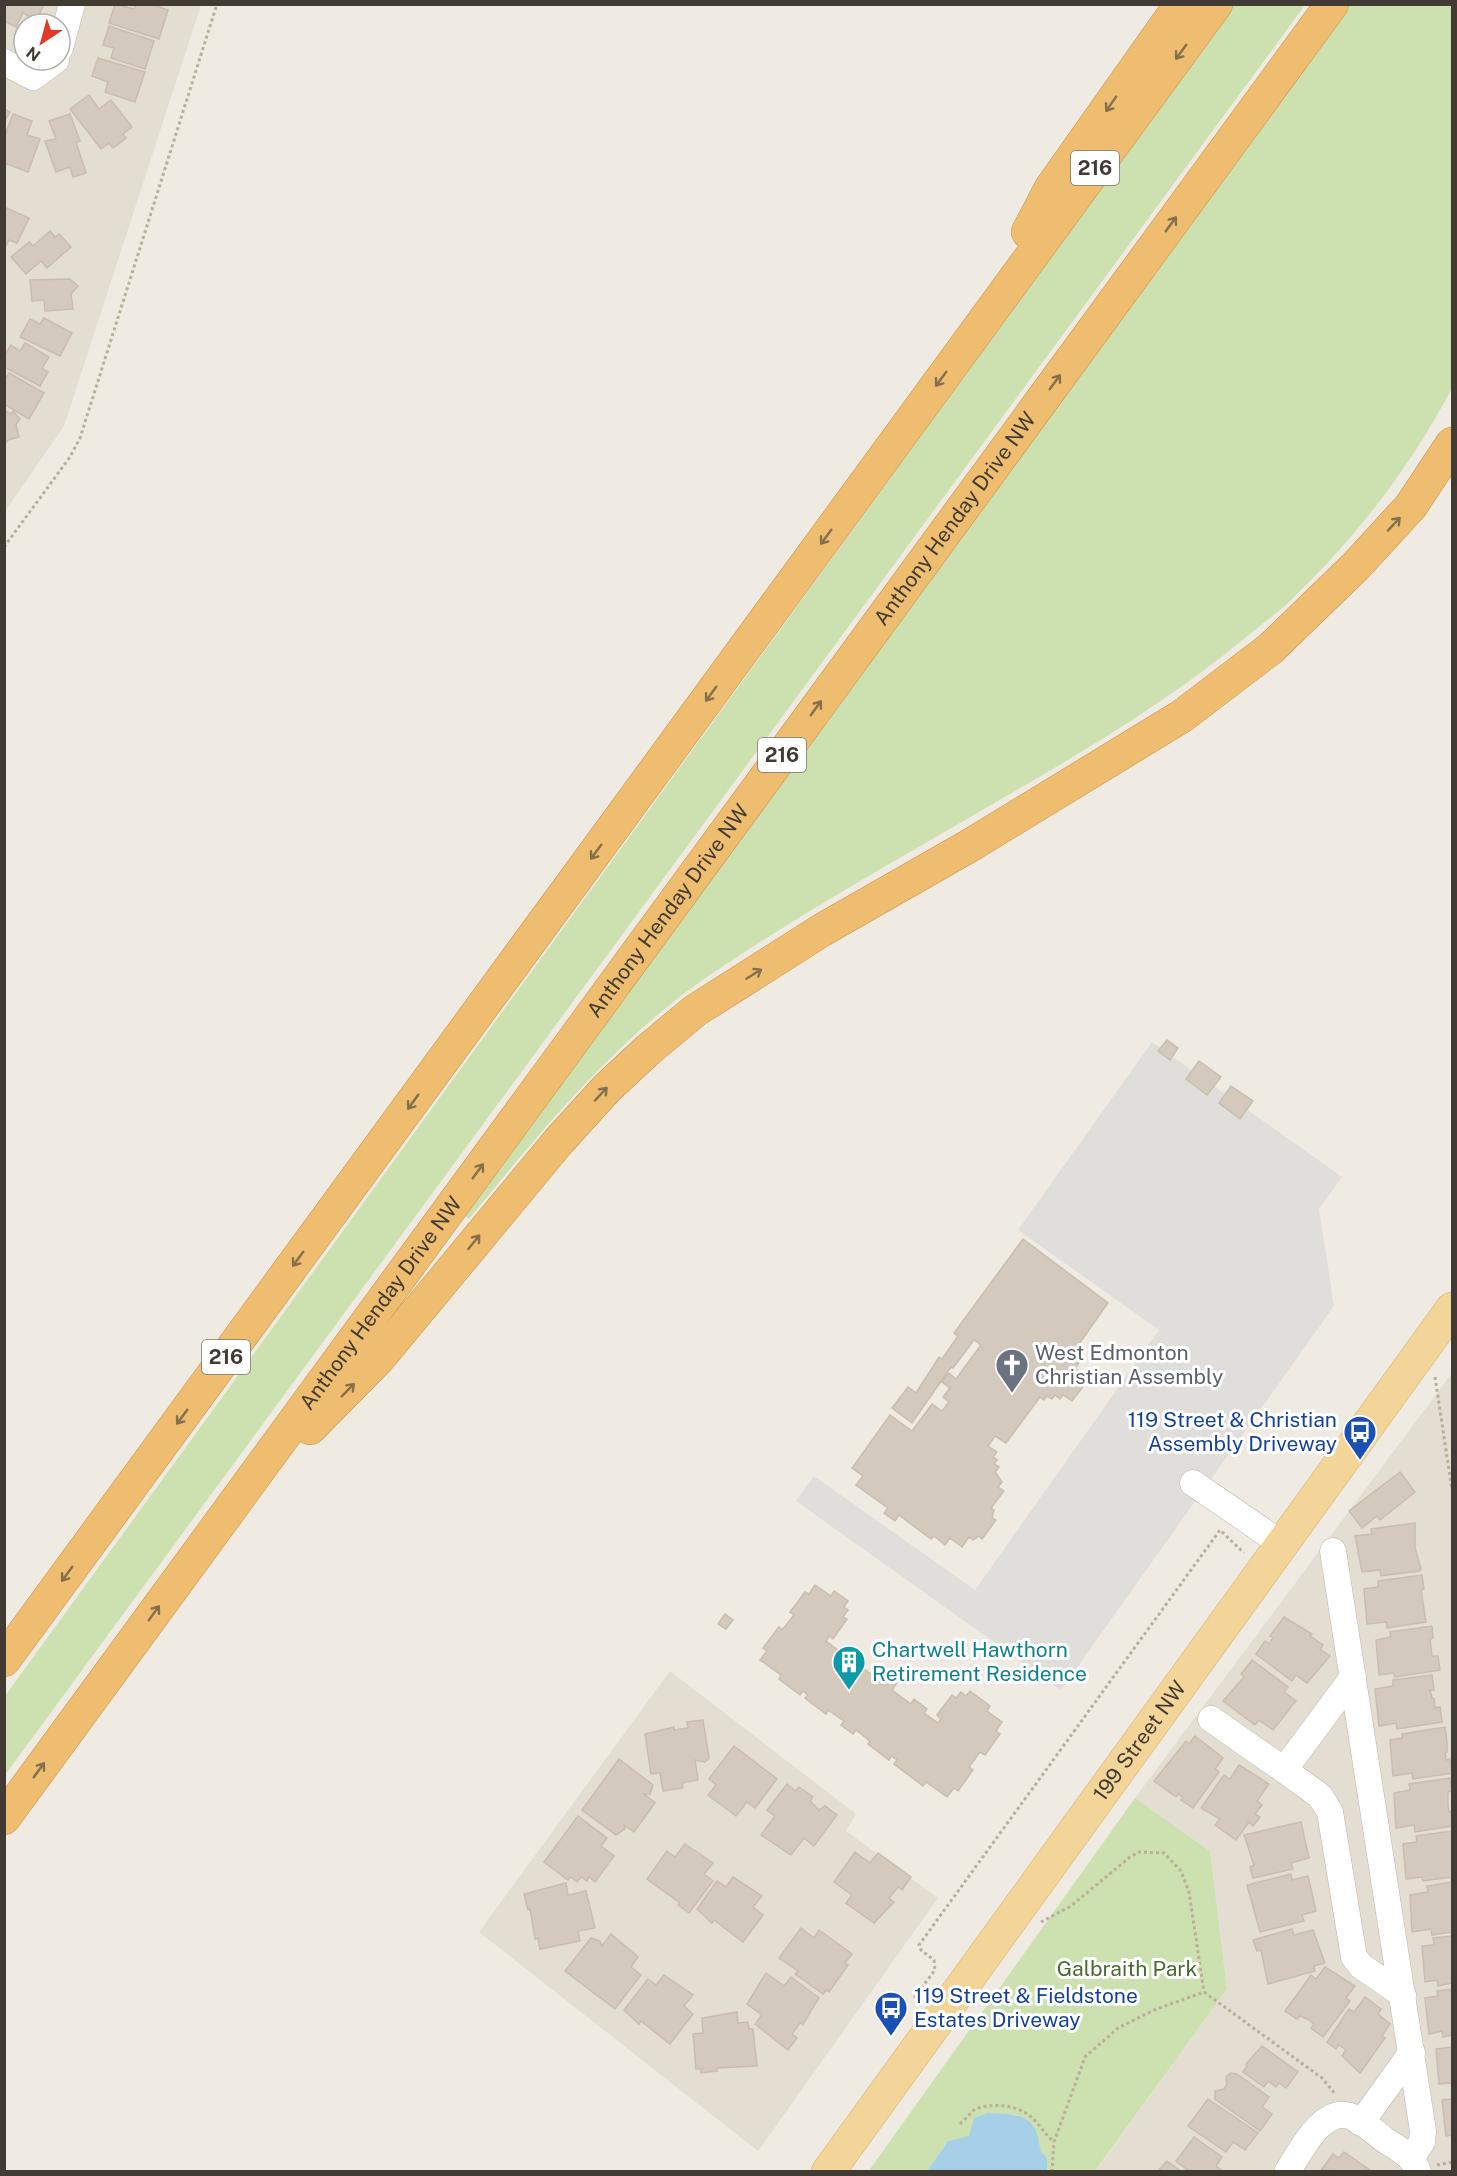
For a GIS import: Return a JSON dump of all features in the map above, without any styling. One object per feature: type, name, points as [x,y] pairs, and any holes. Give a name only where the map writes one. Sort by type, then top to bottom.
[{"type":"highway","points":[[975,332],[1051,188],[1181,4]]},
{"type":"highway","name":"216","points":[[4,1660],[1216,4]]},
{"type":"highway","name":"Anthony Henday Drive NW","points":[[4,1818],[1332,4]]},
{"type":"highway","points":[[233,1506],[380,1358],[558,1142],[607,1088],[649,1049],[696,1010],[822,930],[969,846],[1172,722],[1270,650],[1355,567],[1411,506],[1452,444]]},
{"type":"main road","name":"199 Street NW","points":[[828,2172],[1452,1309]]},
{"type":"street","points":[[23,72],[33,77],[40,72]]},
{"type":"street","points":[[1193,1483],[1273,1556]]},
{"type":"street","points":[[1287,2172],[1325,2121],[1352,2119],[1414,2165],[1423,2137],[1412,2052],[1333,1551]]},
{"type":"street","points":[[1284,1770],[1353,1677]]},
{"type":"street","points":[[1211,1719],[1320,1796],[1330,1812],[1354,1957],[1361,1966],[1403,1995]]},
{"type":"street","points":[[1352,2119],[1412,2052]]},
{"type":"path","points":[[4,547],[70,457],[80,438],[216,4]]},
{"type":"path","points":[[1435,1377],[1452,1490]]},
{"type":"path","points":[[935,1970],[934,1960],[921,1950],[919,1944],[1220,1530],[1273,1556]]},
{"type":"path","points":[[1036,1925],[1071,1906],[1130,1857],[1139,1852],[1164,1853],[1181,1871],[1189,1892],[1203,1992],[1322,2078],[1352,2119]]},
{"type":"path","points":[[1052,2172],[1054,2142],[1085,2057],[1096,2046],[1131,2021],[1203,1992]]},
{"type":"path","points":[[960,2124],[975,2109],[1011,2106],[1033,2118],[1041,2132],[1054,2142]]},
{"type":"shaded area","points":[[5,5],[201,5],[64,426],[5,511]]},
{"type":"shaded area","points":[[1152,1042],[1342,1177],[1319,1209],[1334,1306],[1061,1690],[796,1501],[814,1476],[975,1590],[1159,1330],[1018,1230]]},
{"type":"shaded area","points":[[1452,1373],[1452,2171],[1095,2172],[1227,1989],[1210,1851],[1135,1798]]},
{"type":"shaded area","points":[[670,1671],[856,1814],[846,1831],[938,1898],[758,2151],[479,1932]]},
{"type":"green space","points":[[1234,5],[1305,5],[5,1775],[5,1696]]},
{"type":"green space","points":[[1351,5],[1452,5],[1452,388],[1401,472],[1362,524],[1289,602],[1193,678],[1084,750],[785,926],[673,1002],[580,1089],[469,1219],[464,1215]]},
{"type":"green space","name":"Galbraith Park","points":[[1135,1798],[1210,1851],[1227,1989],[1095,2171],[1047,2171],[1037,2141],[1018,2115],[988,2113],[970,2136],[948,2141],[927,2171],[868,2172]]},
{"type":"water","points":[[988,2113],[1017,2116],[1029,2122],[1037,2134],[1041,2152],[1047,2158],[1047,2171],[927,2171],[948,2141],[969,2136],[974,2118]]},
{"type":"building","points":[[6,4],[41,4],[43,7],[40,12],[12,12],[12,25],[4,21]]},
{"type":"building","points":[[115,4],[134,9],[136,4],[151,4],[168,10],[159,39],[109,23]]},
{"type":"building","points":[[109,26],[154,41],[145,69],[111,58],[114,48],[103,45]]},
{"type":"building","points":[[98,58],[145,72],[135,102],[105,92],[108,82],[92,76]]},
{"type":"building","points":[[89,95],[99,109],[111,100],[132,127],[123,134],[126,138],[113,148],[109,143],[101,149],[70,109]]},
{"type":"building","points":[[4,109],[10,112],[4,122]]},
{"type":"building","points":[[13,114],[32,121],[27,135],[40,139],[28,172],[4,163],[4,138]]},
{"type":"building","points":[[70,114],[80,141],[76,142],[86,173],[73,177],[70,167],[56,172],[45,141],[56,139],[49,121]]},
{"type":"building","points":[[4,207],[29,218],[17,243],[9,240],[4,249]]},
{"type":"building","points":[[50,231],[55,237],[59,234],[71,247],[47,268],[41,261],[26,274],[11,257],[29,242],[33,246]]},
{"type":"building","points":[[70,279],[78,286],[71,294],[73,309],[45,311],[44,300],[32,301],[30,280]]},
{"type":"building","points":[[44,318],[72,333],[60,356],[20,337],[30,319],[40,324]]},
{"type":"building","points":[[25,343],[49,357],[42,368],[48,372],[40,386],[4,367],[4,356],[11,345],[20,351]]},
{"type":"building","points":[[9,373],[44,393],[29,419],[4,404],[4,380]]},
{"type":"building","points":[[4,410],[11,414],[13,411],[20,419],[16,425],[19,437],[8,440],[5,444]]},
{"type":"building","points":[[1167,1040],[1178,1048],[1170,1060],[1158,1051]]},
{"type":"building","points":[[1199,1061],[1221,1077],[1207,1095],[1186,1079]]},
{"type":"building","points":[[1231,1086],[1253,1101],[1240,1119],[1219,1103]]},
{"type":"building","name":"West Edmonton Christian Assembly","points":[[1023,1239],[1108,1303],[1074,1351],[1077,1354],[1073,1359],[1079,1363],[1075,1368],[1080,1372],[1076,1377],[1085,1384],[1072,1401],[1063,1395],[1060,1399],[1055,1395],[1052,1399],[1047,1396],[1044,1400],[1040,1397],[1006,1443],[995,1436],[988,1446],[997,1452],[993,1457],[997,1460],[994,1464],[999,1467],[995,1472],[1002,1482],[998,1487],[1004,1491],[991,1508],[994,1510],[992,1518],[996,1520],[982,1539],[979,1536],[973,1540],[969,1537],[962,1547],[950,1538],[945,1545],[934,1536],[931,1539],[899,1515],[895,1521],[884,1513],[888,1508],[856,1485],[863,1476],[852,1468],[890,1415],[912,1431],[932,1404],[942,1411],[949,1402],[943,1397],[950,1388],[942,1382],[949,1373],[956,1379],[981,1345],[974,1340],[953,1368],[951,1367],[912,1423],[892,1408],[908,1387],[916,1393],[939,1357],[942,1359],[958,1336],[954,1333]]},
{"type":"building","points":[[1400,1472],[1415,1492],[1380,1520],[1377,1516],[1362,1528],[1349,1511]]},
{"type":"building","points":[[1415,1523],[1415,1548],[1421,1569],[1419,1571],[1381,1576],[1380,1570],[1362,1572],[1355,1536],[1372,1534],[1371,1529]]},
{"type":"building","points":[[1422,1575],[1424,1589],[1421,1590],[1426,1622],[1387,1628],[1386,1622],[1367,1624],[1364,1589],[1378,1587],[1378,1581]]},
{"type":"building","name":"Chartwell Hawthorn Retirement Residence","points":[[815,1585],[831,1596],[834,1591],[848,1601],[844,1607],[848,1610],[843,1617],[847,1619],[833,1639],[829,1636],[826,1641],[839,1651],[842,1647],[855,1657],[852,1660],[871,1674],[878,1665],[899,1680],[892,1690],[911,1704],[914,1699],[927,1709],[924,1713],[938,1723],[941,1719],[937,1715],[952,1695],[956,1698],[961,1692],[966,1696],[970,1691],[990,1706],[987,1711],[1002,1722],[996,1731],[1000,1734],[985,1755],[980,1752],[969,1767],[973,1770],[958,1791],[954,1788],[947,1797],[926,1782],[923,1786],[894,1764],[897,1760],[891,1756],[889,1760],[868,1744],[870,1741],[856,1730],[853,1734],[841,1725],[844,1721],[828,1710],[826,1714],[805,1698],[808,1695],[803,1691],[800,1695],[779,1679],[781,1675],[760,1660],[767,1651],[763,1648],[779,1627],[782,1630],[794,1615],[790,1612],[805,1592],[809,1594]]},
{"type":"building","points":[[725,1614],[733,1620],[726,1629],[718,1624]]},
{"type":"building","points":[[1284,1617],[1312,1634],[1310,1636],[1323,1645],[1320,1649],[1330,1656],[1307,1683],[1296,1675],[1292,1681],[1256,1654],[1265,1641],[1269,1644],[1273,1638],[1270,1636]]},
{"type":"building","points":[[1432,1626],[1433,1638],[1430,1639],[1432,1656],[1438,1656],[1440,1670],[1395,1677],[1394,1673],[1379,1675],[1376,1640],[1391,1637],[1390,1632]]},
{"type":"building","points":[[1252,1660],[1288,1687],[1284,1692],[1296,1701],[1273,1730],[1259,1720],[1255,1725],[1223,1701],[1244,1677],[1241,1674]]},
{"type":"building","points":[[1432,1675],[1434,1690],[1430,1690],[1435,1708],[1440,1707],[1442,1722],[1397,1729],[1396,1723],[1379,1726],[1375,1689],[1393,1686],[1393,1680]]},
{"type":"building","points":[[703,1720],[709,1758],[705,1762],[695,1760],[698,1780],[682,1783],[683,1788],[663,1791],[660,1773],[651,1774],[645,1734],[674,1727],[674,1730],[688,1728],[687,1722]]},
{"type":"building","points":[[1445,1727],[1446,1760],[1450,1759],[1452,1773],[1413,1779],[1412,1773],[1393,1776],[1390,1740],[1402,1738],[1402,1734]]},
{"type":"building","points":[[1195,1736],[1223,1758],[1215,1769],[1219,1772],[1193,1808],[1181,1800],[1183,1797],[1178,1794],[1176,1797],[1154,1781],[1186,1741],[1189,1744]]},
{"type":"building","points":[[734,1746],[777,1779],[755,1808],[747,1802],[736,1816],[708,1795],[716,1785],[709,1779]]},
{"type":"building","points":[[619,1759],[653,1785],[650,1794],[644,1794],[655,1803],[634,1832],[624,1825],[625,1829],[616,1835],[582,1810]]},
{"type":"building","points":[[1239,1765],[1269,1784],[1257,1801],[1262,1805],[1255,1814],[1260,1817],[1253,1826],[1249,1822],[1236,1840],[1215,1825],[1220,1819],[1201,1808],[1224,1775],[1230,1779]]},
{"type":"building","points":[[1450,1778],[1452,1791],[1448,1792],[1448,1805],[1449,1812],[1452,1811],[1452,1826],[1415,1832],[1414,1825],[1396,1828],[1394,1793],[1410,1790],[1409,1784]]},
{"type":"building","points":[[787,1784],[796,1791],[799,1787],[813,1797],[810,1801],[819,1810],[825,1806],[837,1815],[814,1846],[804,1838],[791,1855],[761,1835],[775,1816],[767,1810]]},
{"type":"building","points":[[578,1816],[607,1838],[601,1846],[614,1856],[595,1882],[589,1877],[587,1881],[581,1877],[577,1882],[571,1877],[568,1880],[544,1862]]},
{"type":"building","points":[[1301,1822],[1309,1858],[1291,1863],[1293,1869],[1253,1878],[1250,1867],[1254,1865],[1244,1835]]},
{"type":"building","points":[[1452,1831],[1452,1877],[1423,1881],[1422,1877],[1406,1879],[1403,1844],[1417,1842],[1416,1836]]},
{"type":"building","points":[[685,1844],[713,1863],[704,1874],[713,1881],[689,1913],[678,1905],[680,1903],[647,1879],[667,1851],[675,1857]]},
{"type":"building","points":[[855,1852],[870,1863],[878,1853],[911,1877],[902,1890],[898,1887],[889,1898],[894,1902],[874,1923],[846,1903],[852,1895],[834,1882]]},
{"type":"building","points":[[1291,1874],[1292,1880],[1308,1876],[1316,1911],[1302,1915],[1304,1921],[1260,1932],[1247,1885]]},
{"type":"building","points":[[733,1877],[762,1896],[753,1907],[763,1915],[743,1942],[714,1920],[712,1923],[697,1909],[717,1881],[726,1887]]},
{"type":"building","points":[[1452,1882],[1452,1932],[1432,1935],[1431,1929],[1412,1932],[1410,1895],[1428,1892],[1427,1886]]},
{"type":"building","points":[[566,1883],[568,1895],[586,1891],[595,1928],[578,1931],[580,1941],[540,1949],[538,1938],[535,1939],[530,1909],[528,1910],[524,1894]]},
{"type":"building","points":[[801,1928],[814,1938],[819,1930],[852,1954],[845,1963],[848,1965],[829,1992],[826,1990],[823,1994],[795,1974],[798,1971],[779,1958]]},
{"type":"building","points":[[1292,1929],[1294,1935],[1313,1930],[1325,1963],[1314,1966],[1315,1971],[1268,1984],[1261,1950],[1257,1951],[1253,1940]]},
{"type":"building","points":[[611,1934],[638,1957],[631,1967],[641,1975],[615,2009],[565,1971],[591,1938],[600,1941],[602,1946]]},
{"type":"building","points":[[1452,1936],[1452,1983],[1438,1986],[1437,1980],[1425,1982],[1422,1946],[1434,1945],[1433,1938]]},
{"type":"building","points":[[1325,1967],[1355,1986],[1346,1998],[1350,2001],[1323,2037],[1311,2028],[1314,2024],[1309,2020],[1300,2016],[1297,2019],[1285,2011],[1311,1975],[1316,1979]]},
{"type":"building","points":[[766,1973],[784,1986],[791,1977],[819,1998],[803,2024],[800,2023],[792,2034],[797,2038],[788,2050],[755,2024],[762,2015],[747,2004]]},
{"type":"building","points":[[664,1975],[693,1995],[684,2006],[693,2014],[670,2044],[641,2021],[639,2024],[624,2010],[648,1979],[656,1985]]},
{"type":"building","points":[[1452,1989],[1452,2035],[1443,2037],[1442,2031],[1429,2034],[1425,1998],[1438,1996],[1437,1991]]},
{"type":"building","points":[[1365,1997],[1381,2009],[1378,2014],[1390,2024],[1382,2036],[1385,2038],[1360,2073],[1342,2056],[1346,2050],[1339,2045],[1336,2049],[1327,2042],[1349,2009],[1354,2012]]},
{"type":"building","points":[[737,2012],[738,2023],[748,2022],[749,2029],[753,2029],[757,2066],[717,2068],[717,2071],[701,2073],[701,2069],[696,2069],[693,2034],[703,2033],[702,2018]]},
{"type":"building","points":[[1262,2046],[1298,2072],[1286,2088],[1279,2083],[1276,2087],[1268,2081],[1264,2087],[1243,2072],[1246,2064]]},
{"type":"building","points":[[1452,2047],[1452,2083],[1439,2084],[1436,2049]]},
{"type":"building","points":[[1231,2073],[1237,2074],[1269,2097],[1262,2107],[1272,2114],[1260,2131],[1215,2099],[1215,2091],[1224,2089],[1227,2084],[1226,2077]]},
{"type":"building","points":[[1208,2099],[1258,2133],[1245,2150],[1233,2142],[1226,2152],[1188,2126]]},
{"type":"building","points":[[1452,2099],[1452,2135],[1446,2136],[1442,2100]]},
{"type":"building","points":[[1194,2137],[1222,2157],[1216,2166],[1224,2172],[1190,2172],[1176,2161]]},
{"type":"building","points":[[1344,2152],[1370,2170],[1369,2172],[1321,2170],[1333,2154],[1339,2158]]},
{"type":"building","points":[[1167,2161],[1182,2172],[1157,2172]]},
{"type":"place","name":"West Edmonton Christian Assembly","points":[[1012,1394]]},
{"type":"place","name":"119 Street & Christian Assembly Driveway","points":[[1360,1461]]},
{"type":"place","name":"Chartwell Hawthorn Retirement Residence","points":[[849,1691]]},
{"type":"place","name":"119 Street & Fieldstone Estates Driveway","points":[[891,2037]]}]
